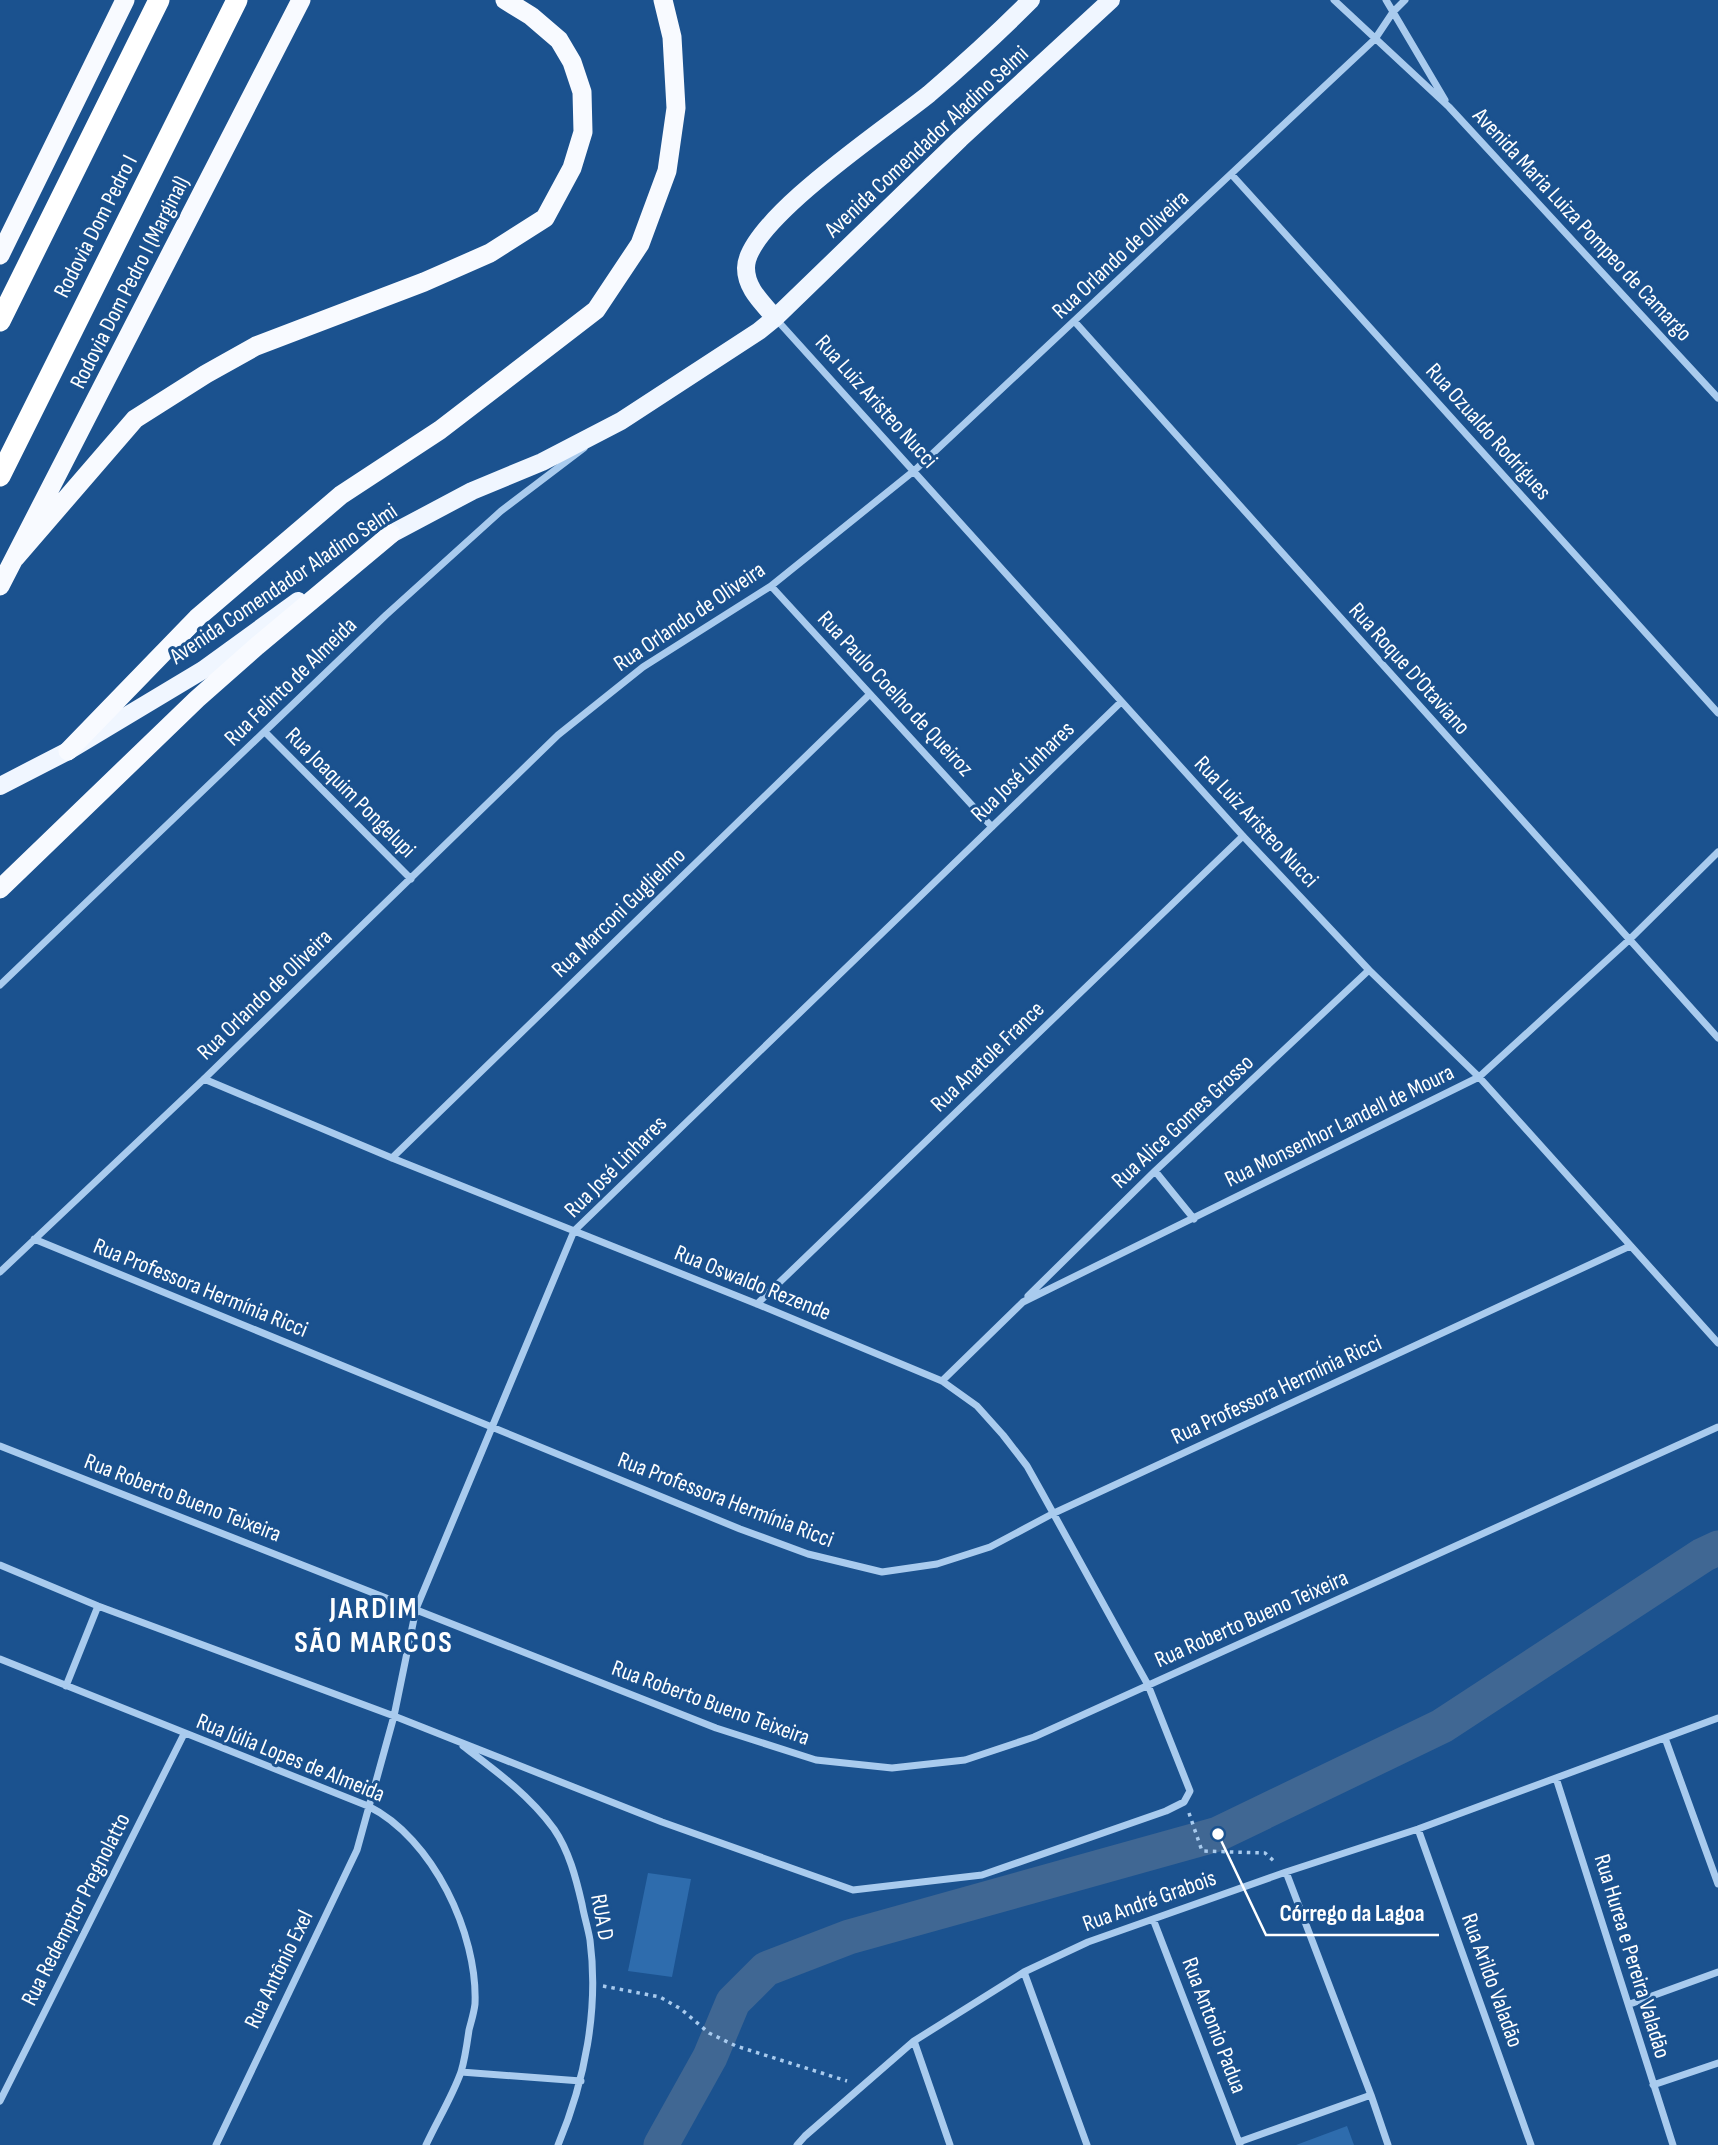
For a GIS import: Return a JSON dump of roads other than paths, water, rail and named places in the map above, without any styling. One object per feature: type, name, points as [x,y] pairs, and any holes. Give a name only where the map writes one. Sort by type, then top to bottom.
[{"type":"highway","points":[[0,254],[125,0]]},
{"type":"highway","name":"Rodovia Dom Pedro I","points":[[0,320],[159,0]]},
{"type":"highway","name":"Rodovia Dom Pedro I","points":[[0,476],[237,0]]},
{"type":"highway","name":"Rodovia Dom Pedro I (Marginal)","points":[[0,586],[301,0]]},
{"type":"highway","points":[[15,558],[135,419],[256,346],[424,282],[479,258],[545,218],[572,168],[583,132],[582,92],[572,62],[559,40],[531,16],[505,0]]},
{"type":"highway","points":[[68,751],[197,618],[341,495],[440,430],[596,310],[640,244],[667,171],[676,107],[672,37],[663,0]]},
{"type":"highway","points":[[0,233],[22,212]]},
{"type":"highway","points":[[0,889],[197,699],[391,534]]},
{"type":"main road","name":"Avenida Comendador Aladino Selmi","points":[[775,318],[749,285],[746,267],[752,250],[765,230],[818,180],[977,54],[1031,0]]},
{"type":"main road","name":"Avenida Comendador Aladino Selmi","points":[[0,786],[68,751],[203,670],[391,534],[472,491],[542,462],[621,421],[702,370],[775,318],[960,139],[1111,0]]},
{"type":"street","name":"Avenida Maria Luiza Pompeo de Camargo","points":[[1334,0],[1449,107],[1718,398]]},
{"type":"street","name":"Avenida Maria Luiza Pompeo de Camargo","points":[[1386,0],[1449,107]]},
{"type":"street","name":"Rua Orlando de Oliveira","points":[[0,1272],[204,1079],[558,735],[643,667],[771,586],[915,470],[1375,39],[1393,12],[1405,0]]},
{"type":"street","name":"Rua Ozualdo Rodrigues","points":[[1231,175],[1718,713]]},
{"type":"street","name":"Rua Luiz Aristeo Nucci","points":[[775,318],[1243,836],[1369,970],[1479,1077],[1718,1343]]},
{"type":"street","name":"Rua Roque D'Otaviano","points":[[1075,322],[1718,1038]]},
{"type":"street","name":"Rua Felinto de Almeida","points":[[0,985],[386,615],[501,511],[621,421]]},
{"type":"street","name":"Rua Paulo Coelho de Queiroz","points":[[771,586],[992,827]]},
{"type":"street","name":"Rua Marconi Guglielmo","points":[[392,1158],[870,694]]},
{"type":"street","name":"Rua José Linhares","points":[[368,1806],[394,1716],[416,1609],[574,1231],[1121,702]]},
{"type":"street","name":"Rua Joaquim Pongelupi","points":[[265,732],[411,879]]},
{"type":"street","name":"Rua Anatole France","points":[[757,1304],[1243,836]]},
{"type":"street","name":"Rua Monsenhor Landell de Moura","points":[[942,1381],[1023,1302],[1479,1077],[1629,940],[1718,852]]},
{"type":"street","name":"Rua Alice Gomes Grosso","points":[[1023,1302],[1155,1171],[1369,970]]},
{"type":"street","name":"Rua Oswaldo Rezende","points":[[204,1079],[942,1381],[977,1406],[1027,1466],[1148,1685],[1190,1791],[1184,1802],[1166,1811],[982,1875],[853,1890],[662,1822],[456,1740]]},
{"type":"street","points":[[1155,1171],[1194,1219]]},
{"type":"street","name":"Rua Professora Hermínia Ricci","points":[[34,1239],[751,1533],[808,1554],[882,1572],[937,1564],[990,1547],[1052,1514],[1630,1246]]},
{"type":"street","name":"Rua Roberto Bueno Teixeira","points":[[0,1446],[716,1728],[816,1760],[892,1768],[965,1760],[1034,1737],[1718,1427]]},
{"type":"street","points":[[0,1565],[98,1606],[456,1740]]},
{"type":"street","points":[[66,1686],[98,1606]]},
{"type":"street","name":"Rua Júlia Lopes de Almeida","points":[[0,1659],[368,1806],[382,1813],[424,1853],[460,1917],[470,1953],[475,2005],[461,2072],[426,2145]]},
{"type":"street","name":"Rua André Grabois","points":[[797,2145],[914,2041],[1024,1972],[1088,1942],[1418,1829],[1718,1718]]},
{"type":"street","name":"Rua Redemptor Pregnolatto","points":[[0,2101],[184,1734]]},
{"type":"street","points":[[1665,1738],[1718,1884]]},
{"type":"street","name":"RUA D","points":[[456,1740],[534,1804],[555,1830],[568,1855],[577,1882],[590,1941],[589,2038],[581,2081],[558,2145]]},
{"type":"street","name":"Rua Hurea e Pereira Valadão","points":[[1556,1777],[1673,2145]]},
{"type":"street","name":"Rua Antônio Exel","points":[[216,2145],[357,1850],[368,1806]]},
{"type":"street","name":"Rua Arildo Valadão","points":[[1418,1829],[1531,2145]]},
{"type":"street","points":[[1286,1872],[1388,2145]]},
{"type":"street","name":"Rua Antonio Padua","points":[[1153,1919],[1239,2143]]},
{"type":"street","points":[[1024,1972],[1087,2145]]},
{"type":"street","points":[[1630,2004],[1718,1972]]},
{"type":"street","points":[[914,2041],[950,2145]]},
{"type":"street","points":[[1653,2085],[1718,2063]]},
{"type":"street","points":[[461,2072],[581,2081]]},
{"type":"street","points":[[1239,2143],[1371,2095]]},
{"type":"street","points":[[805,2136],[808,2145]]},
{"type":"waterway","points":[[661,2145],[710,2057],[733,2002],[766,1969],[849,1937],[1218,1834],[1442,1726],[1703,1555],[1718,1548]]},
{"type":"place","name":"Córrego da Lagoa","points":[[1218,1834]]},
{"type":"district","name":"JARDIM SÃO MARCOS","points":[[374,1625]]}]
